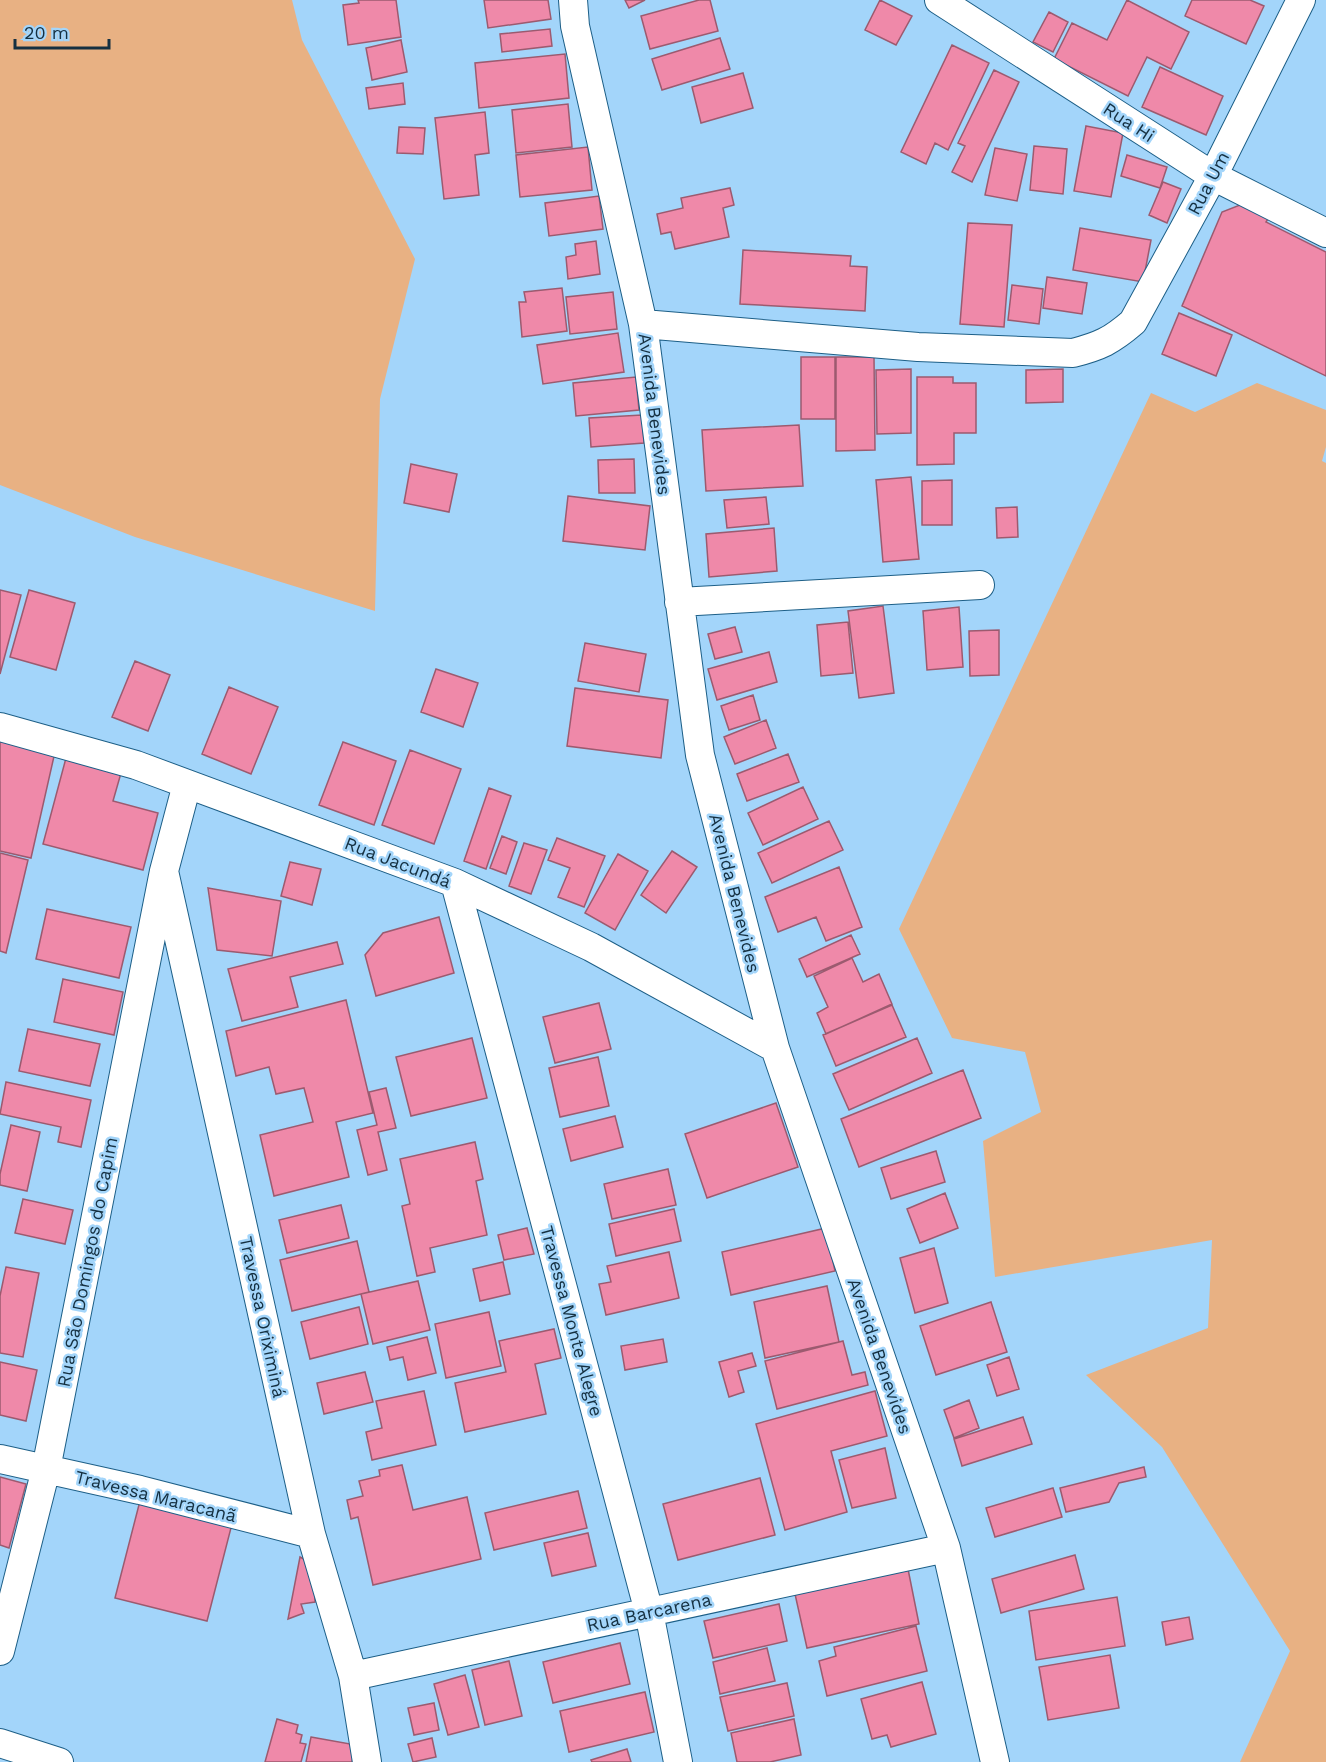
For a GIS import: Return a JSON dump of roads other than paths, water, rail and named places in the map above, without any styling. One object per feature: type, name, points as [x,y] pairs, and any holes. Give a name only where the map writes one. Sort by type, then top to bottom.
[{"type":"street","name":"Avenida Benevides","points":[[573,0],[575,26],[643,324],[700,755],[775,1048],[946,1548],[995,1762]]},
{"type":"street","name":"Rua Hi","points":[[939,0],[1213,176],[1326,233]]},
{"type":"street","name":"Rua Um","points":[[643,324],[918,347],[1073,353],[1094,348],[1113,339],[1133,322],[1213,176],[1301,0]]},
{"type":"street","points":[[679,602],[980,585]]},
{"type":"street","name":"Rua Jacundá","points":[[0,727],[136,765],[455,883],[591,947],[775,1048]]},
{"type":"street","name":"Rua São Domingos do Capim","points":[[0,1651],[46,1469],[164,871],[187,784]]},
{"type":"street","name":"Travessa Oriximiná","points":[[164,871],[311,1534],[353,1676],[367,1762]]},
{"type":"street","name":"Travessa Monte Alegre","points":[[455,883],[649,1611],[678,1762]]},
{"type":"street","name":"Travessa Maracanã","points":[[0,1459],[311,1534]]},
{"type":"street","name":"Rua Barcarena","points":[[353,1676],[946,1548]]},
{"type":"street","points":[[0,1743],[59,1762]]}]
